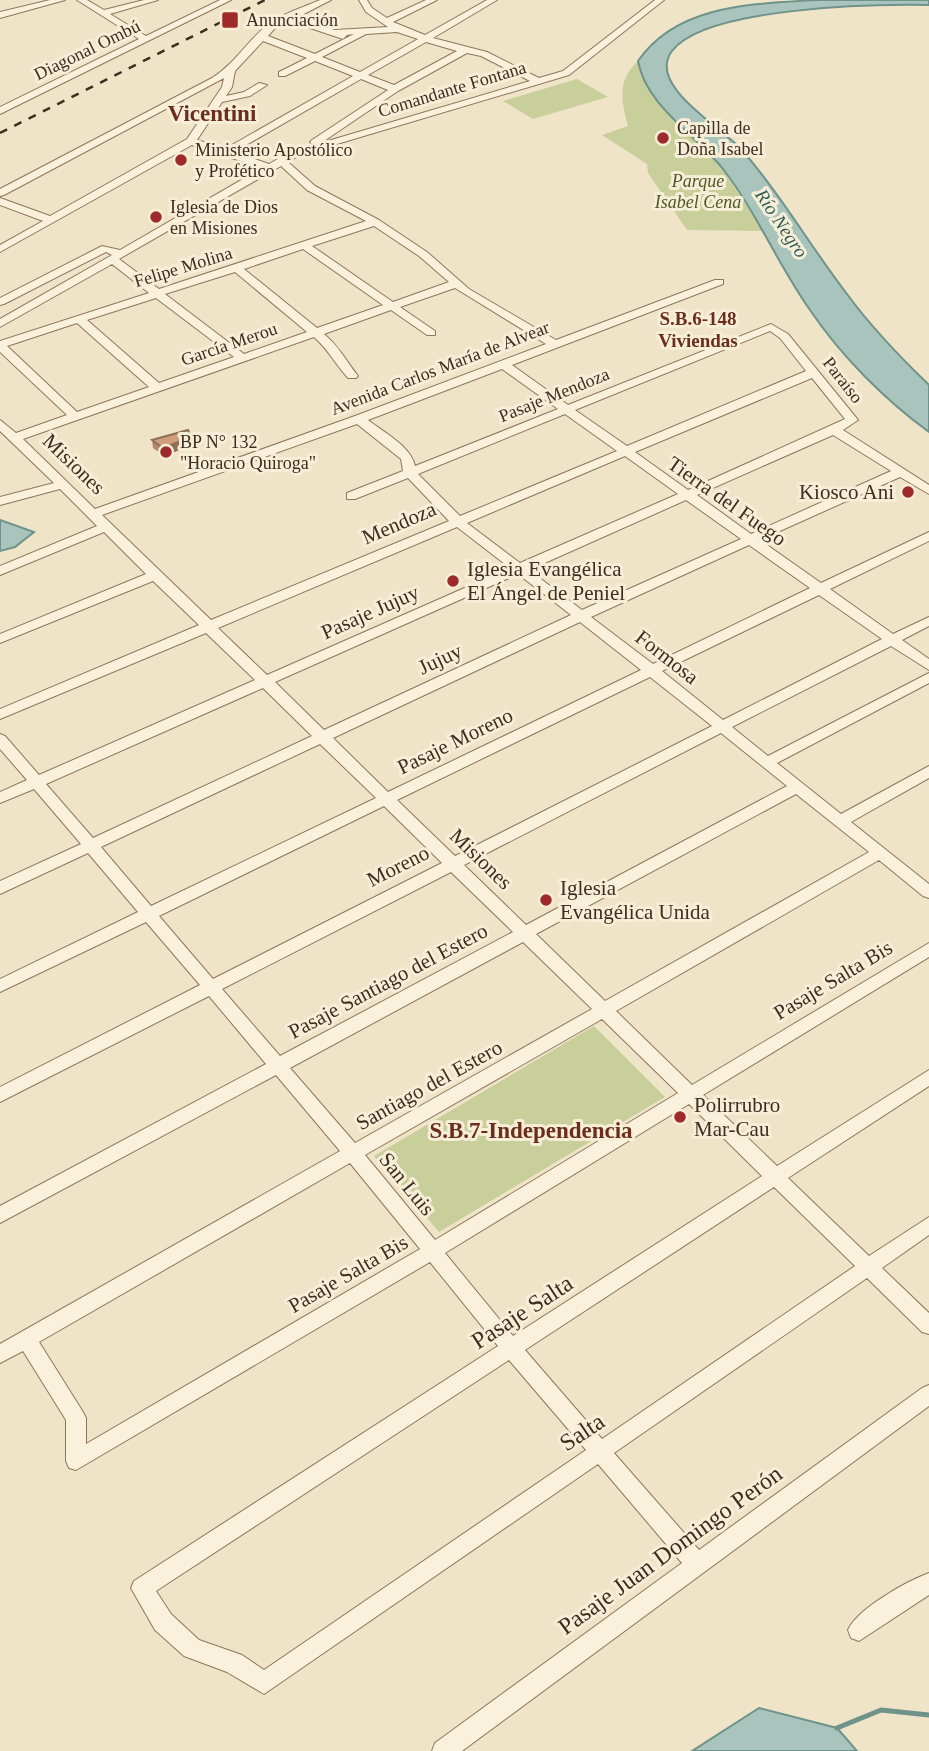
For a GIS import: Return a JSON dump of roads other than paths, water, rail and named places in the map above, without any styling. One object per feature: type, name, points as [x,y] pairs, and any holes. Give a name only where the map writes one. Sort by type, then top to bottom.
[{"type":"street","points":[[0,15],[61,0]]},
{"type":"street","points":[[81,0],[145,39]]},
{"type":"street","points":[[104,13],[154,0]]},
{"type":"street","name":"Diagonal Ombú","points":[[0,111],[227,0]]},
{"type":"street","points":[[0,193],[231,70],[260,36],[289,18],[327,0]]},
{"type":"street","points":[[363,0],[369,10],[398,29],[464,51],[484,54],[536,80]]},
{"type":"street","points":[[386,22],[433,0]]},
{"type":"street","points":[[227,152],[493,0]]},
{"type":"street","name":"Comandante Fontana","points":[[308,149],[566,73],[660,0]]},
{"type":"street","points":[[289,18],[352,39]]},
{"type":"street","points":[[334,33],[398,29]]},
{"type":"street","points":[[282,74],[367,31]]},
{"type":"street","points":[[260,36],[395,89]]},
{"type":"street","points":[[0,324],[268,167],[308,149],[317,140],[395,89],[464,51]]},
{"type":"street","points":[[0,249],[191,141],[228,87],[231,70]]},
{"type":"street","points":[[219,100],[247,94],[262,85]]},
{"type":"street","points":[[191,141],[268,167]]},
{"type":"street","points":[[281,161],[311,188],[375,222],[423,254],[455,284],[554,343]]},
{"type":"street","points":[[0,201],[51,220]]},
{"type":"street","name":"Felipe Molina","points":[[0,345],[375,222]]},
{"type":"street","points":[[304,246],[431,333]]},
{"type":"street","points":[[0,302],[106,248],[158,293],[243,359]]},
{"type":"street","points":[[73,265],[89,272]]},
{"type":"street","points":[[238,269],[334,348],[338,360],[352,376]]},
{"type":"street","name":"Avenida Carlos María de Alvear","points":[[93,514],[359,419],[719,282]]},
{"type":"street","name":"García Merou","points":[[14,438],[455,284]]},
{"type":"street","points":[[35,285],[55,291]]},
{"type":"street","points":[[79,319],[157,388]]},
{"type":"street","name":"Paraíso","points":[[771,327],[784,336],[816,372],[852,420],[834,430],[929,490]]},
{"type":"street","name":"Pasaje Mendoza","points":[[351,496],[771,327]]},
{"type":"street","points":[[0,345],[75,416]]},
{"type":"street","name":"Tierra del Fuego","points":[[504,365],[929,666]]},
{"type":"street","name":"Mendoza","points":[[0,714],[816,372]]},
{"type":"street","name":"Formosa","points":[[359,419],[407,458],[410,473],[457,521],[651,670],[839,822],[925,883]]},
{"type":"street","name":"Misiones","points":[[0,424],[929,1326]]},
{"type":"street","name":"Pasaje Jujuy","points":[[0,798],[834,430]]},
{"type":"street","name":"Jujuy","points":[[0,888],[581,616],[900,472]]},
{"type":"street","points":[[0,501],[62,485]]},
{"type":"street","points":[[2,569],[105,527]]},
{"type":"street","name":"Pasaje Moreno","points":[[0,986],[929,536]]},
{"type":"street","points":[[0,639],[155,575]]},
{"type":"street","name":"Moreno","points":[[0,1095],[451,862],[723,728],[929,621]]},
{"type":"street","points":[[766,763],[929,677]]},
{"type":"street","name":"San Luis","points":[[0,739],[208,988],[353,1154],[511,1348],[696,1563]]},
{"type":"street","points":[[839,822],[929,771]]},
{"type":"street","name":"Pasaje Santiago del Estero","points":[[0,1215],[797,787]]},
{"type":"street","name":"Santiago del Estero","points":[[0,1354],[605,1012],[880,853]]},
{"type":"street","name":"Pasaje Salta Bis","points":[[26,1339],[76,1418],[76,1461],[433,1251],[929,949]]},
{"type":"street","name":"Pasaje Salta","points":[[264,1683],[234,1663],[192,1648],[163,1622],[142,1588],[929,1077]]},
{"type":"street","name":"Salta","points":[[264,1683],[929,1225]]},
{"type":"street","name":"Pasaje Juan Domingo Perón","points":[[443,1751],[929,1394]]},
{"type":"street","points":[[859,1630],[888,1607],[929,1583]]},
{"type":"water","name":"Río Negro","points":[[816,0],[929,0],[929,5],[793,11],[718,25],[690,36],[672,51],[667,64],[669,78],[690,105],[740,148],[856,306],[929,385],[929,432],[896,406],[835,344],[798,293],[735,186],[712,156],[661,106],[643,77],[638,61],[654,42],[673,28],[695,18],[742,6]]},
{"type":"water","points":[[0,520],[34,532],[15,547],[0,551]]},
{"type":"water","points":[[759,1708],[837,1728],[857,1751],[692,1751]]},
{"type":"waterway","points":[[837,1728],[881,1710],[929,1715]]},
{"type":"railway","points":[[0,133],[265,0]]},
{"type":"place","name":"Anunciación","points":[[230,20]]},
{"type":"place","name":"Capilla de Doña Isabel","points":[[663,138]]},
{"type":"place","name":"Ministerio Apostólico y Profético","points":[[181,160]]},
{"type":"place","name":"Iglesia de Dios en Misiones","points":[[156,217]]},
{"type":"place","name":"BP N° 132 \"Horacio Quiroga\"","points":[[166,452]]},
{"type":"place","name":"Kiosco Ani","points":[[908,492]]},
{"type":"place","name":"Iglesia Evangélica El Ángel de Peniel","points":[[453,581]]},
{"type":"place","name":"Iglesia Evangélica Unida","points":[[546,900]]},
{"type":"place","name":"Polirrubro Mar-Cau","points":[[680,1117]]},
{"type":"district","name":"Vicentini","points":[[212,113]]},
{"type":"district","name":"S.B.6-148 Viviendas","points":[[698,329]]},
{"type":"district","name":"S.B.7-Independencia","points":[[531,1130]]},
{"type":"park label","name":"Parque Isabel Cena","points":[[698,191]]}]
